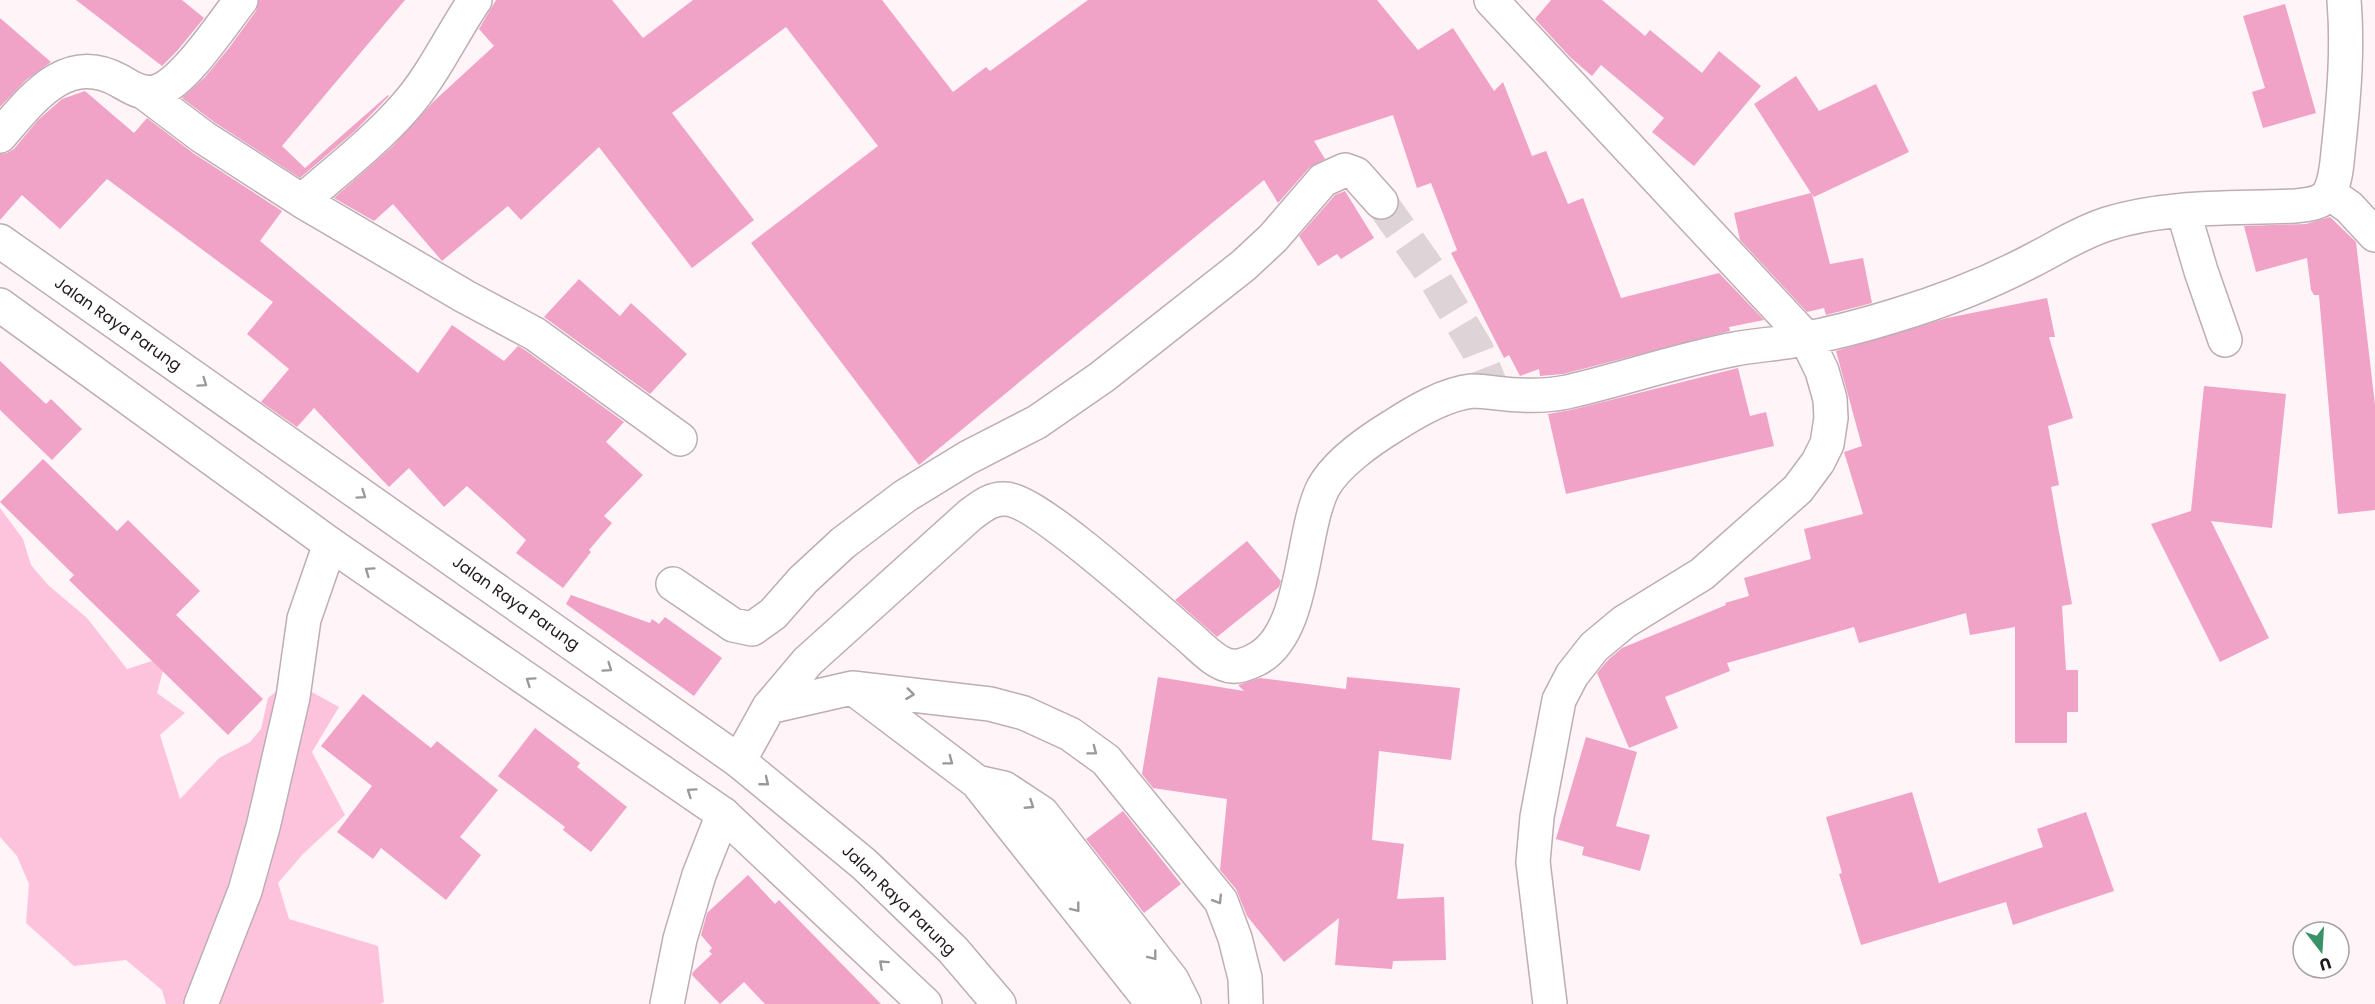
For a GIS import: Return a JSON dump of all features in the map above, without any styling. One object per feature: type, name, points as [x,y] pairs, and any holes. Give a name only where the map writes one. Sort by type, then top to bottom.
[{"type":"main road","points":[[146,94],[160,90],[175,80],[241,0]]},
{"type":"main road","points":[[302,201],[405,107],[428,76],[475,0]]},
{"type":"main road","points":[[1491,0],[1806,338],[1821,371],[1830,399],[1831,418],[1827,444],[1818,462],[1798,489],[1702,574],[1624,622],[1594,647],[1572,675],[1559,700],[1537,817],[1533,862],[1550,1004]]},
{"type":"main road","points":[[667,1004],[680,939],[699,875],[723,814],[739,761],[769,707],[808,661],[970,514],[985,504],[1002,498],[1026,506],[1085,549],[1221,662],[1232,666],[1255,660],[1268,652],[1281,633],[1294,605],[1311,524],[1323,489],[1343,463],[1393,426],[1444,398],[1477,391],[1529,396],[1562,393],[1740,348],[1806,338],[1895,316],[1958,294],[2020,267],[2091,229],[2112,222],[2183,210],[2311,204],[2329,193],[2336,172],[2346,65],[2344,0]]},
{"type":"main road","points":[[0,136],[41,91],[54,82],[76,73],[101,72],[146,94],[212,143],[302,201],[464,296],[536,334],[680,439]]},
{"type":"main road","points":[[673,584],[733,625],[752,629],[773,614],[803,580],[843,543],[896,502],[967,458],[1037,422],[1102,378],[1244,265],[1273,238],[1323,180],[1345,170],[1356,174],[1381,202]]},
{"type":"main road","points":[[2329,193],[2349,207],[2375,235]]},
{"type":"main road","points":[[2183,210],[2225,340]]},
{"type":"main road","name":"Jalan Raya Parung","points":[[0,241],[739,761],[864,864],[953,950],[999,1004]]},
{"type":"main road","points":[[0,305],[330,543],[723,814],[925,1004]]},
{"type":"main road","points":[[201,1004],[251,870],[293,697],[304,619],[330,543]]},
{"type":"main road","points":[[769,707],[852,687],[990,704],[1024,713],[1070,734],[1106,760],[1221,901],[1235,938],[1245,978],[1246,1004]]},
{"type":"main road","points":[[852,687],[977,783],[1153,1004]]},
{"type":"main road","points":[[977,783],[1004,788],[1042,813],[1172,981],[1184,1004]]},
{"type":"shaded area","points":[[0,508],[23,539],[31,565],[48,585],[87,618],[127,669],[167,656],[157,693],[185,713],[160,735],[180,799],[219,758],[250,742],[261,729],[268,698],[290,680],[339,707],[312,752],[345,815],[303,854],[278,883],[289,919],[378,946],[384,1002],[380,1004],[166,1004],[162,990],[126,960],[74,966],[26,923],[29,884],[17,856],[0,837]]},
{"type":"building","points":[[76,0],[182,0],[204,18],[162,66]]},
{"type":"building","points":[[259,0],[405,0],[282,146],[305,168],[389,96],[355,131],[300,178],[214,122],[182,98],[205,77],[229,48],[256,11]]},
{"type":"building","points":[[496,0],[612,0],[643,38],[693,0],[882,0],[953,92],[986,67],[990,71],[1088,0],[1377,0],[1418,50],[1453,28],[1494,91],[1503,82],[1532,156],[1546,151],[1568,204],[1583,198],[1621,298],[1719,273],[1764,320],[1729,327],[1730,331],[1563,374],[1540,376],[1539,369],[1520,376],[1509,355],[1504,358],[1451,253],[1457,250],[1431,183],[1417,188],[1393,115],[1314,141],[1325,159],[1309,168],[1278,203],[1264,180],[919,465],[751,243],[878,146],[786,27],[672,113],[754,220],[692,268],[599,147],[521,220],[508,206],[442,261],[393,204],[374,221],[334,198],[393,146],[433,102],[494,46],[479,29]]},
{"type":"building","points":[[1551,0],[1602,0],[1645,36],[1650,30],[1702,73],[1719,51],[1761,86],[1694,166],[1652,132],[1664,118],[1601,65],[1592,76],[1571,58],[1535,19]]},
{"type":"building","points":[[2285,4],[2316,113],[2263,128],[2252,92],[2265,88],[2243,16]]},
{"type":"building","points":[[0,18],[51,62],[26,80],[0,107]]},
{"type":"building","points":[[1796,76],[1819,111],[1876,84],[1909,152],[1814,197],[1812,194],[1830,264],[1863,258],[1872,303],[1826,315],[1824,308],[1807,312],[1740,240],[1734,213],[1811,193],[1754,104]]},
{"type":"building","points":[[85,91],[134,133],[147,118],[193,153],[282,211],[260,241],[418,373],[452,325],[504,361],[518,346],[624,422],[606,442],[643,475],[604,516],[612,523],[589,550],[591,552],[563,588],[516,553],[526,540],[467,486],[444,507],[409,468],[389,487],[314,408],[297,427],[261,402],[289,369],[247,334],[273,302],[107,179],[60,229],[22,195],[0,220],[0,154],[14,149],[38,120],[62,99]]},
{"type":"building","points":[[1345,191],[1374,238],[1341,259],[1337,254],[1318,266],[1299,236],[1335,195]]},
{"type":"building","points":[[2330,217],[2356,242],[2375,405],[2375,510],[2338,514],[2319,295],[2314,295],[2311,290],[2307,258],[2256,272],[2244,226],[2306,224]]},
{"type":"building","points":[[579,279],[620,316],[631,303],[687,354],[650,394],[544,317]]},
{"type":"building","points":[[2047,298],[2055,337],[2049,337],[2073,418],[2048,426],[2059,485],[2051,487],[2072,604],[2062,606],[2066,670],[2078,670],[2078,712],[2067,712],[2067,743],[2015,743],[2015,627],[1970,635],[1966,613],[1859,643],[1854,627],[1727,663],[1730,671],[1665,697],[1678,728],[1629,748],[1597,673],[1608,660],[1622,648],[1726,605],[1725,603],[1749,596],[1744,578],[1811,559],[1804,529],[1863,514],[1844,452],[1862,446],[1836,351],[1947,318]]},
{"type":"building","points":[[0,361],[46,404],[51,399],[82,429],[52,460],[0,410]]},
{"type":"building","points":[[1738,368],[1750,416],[1766,412],[1774,446],[1566,494],[1548,414]]},
{"type":"building","points":[[2204,386],[2286,394],[2272,528],[2211,521],[2269,638],[2220,662],[2151,524],[2191,511]]},
{"type":"building","points":[[43,459],[117,531],[128,520],[200,591],[176,615],[263,699],[228,735],[69,580],[74,575],[0,502]]},
{"type":"building","points":[[1247,541],[1281,581],[1279,587],[1217,637],[1175,600]]},
{"type":"building","points":[[571,595],[650,623],[652,619],[659,624],[665,617],[722,658],[694,696],[566,604]]},
{"type":"building","points":[[1158,677],[1244,691],[1238,685],[1260,678],[1346,689],[1347,677],[1460,688],[1451,760],[1379,751],[1372,840],[1404,844],[1397,899],[1444,897],[1446,960],[1393,961],[1392,969],[1335,965],[1339,918],[1284,962],[1247,916],[1236,889],[1220,870],[1227,799],[1153,788],[1142,774]]},
{"type":"building","points":[[363,694],[431,748],[437,741],[498,790],[460,837],[481,855],[446,900],[381,848],[373,859],[337,832],[372,786],[321,746]]},
{"type":"building","points":[[535,728],[580,763],[577,767],[627,807],[591,852],[563,830],[565,827],[498,776]]},
{"type":"building","points":[[1586,737],[1637,752],[1616,826],[1650,835],[1640,871],[1582,855],[1584,847],[1556,839]]},
{"type":"building","points":[[1912,792],[1939,883],[2043,847],[2037,829],[2086,812],[2114,891],[2013,925],[2006,902],[1861,945],[1839,874],[1842,873],[1826,817]]},
{"type":"building","points":[[1123,811],[1181,884],[1144,913],[1086,839]]},
{"type":"building","points":[[748,875],[775,904],[779,900],[881,1004],[765,1004],[744,982],[720,1004],[692,975],[712,954],[709,951],[712,948],[701,935],[707,913]]},
{"type":"tunnel","points":[[1381,202],[1432,274],[1477,349],[1494,393]]}]
